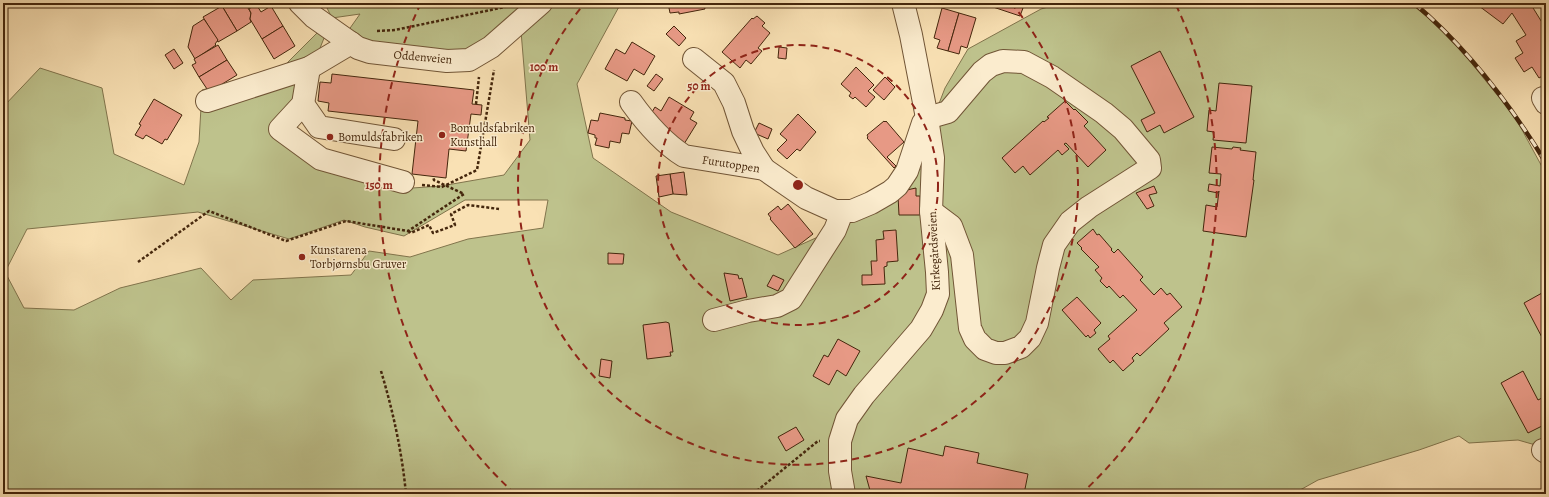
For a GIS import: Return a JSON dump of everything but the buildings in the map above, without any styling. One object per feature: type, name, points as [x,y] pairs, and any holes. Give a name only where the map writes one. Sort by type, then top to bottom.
[{"type":"street","name":"Oddenveien","points":[[300,3],[314,17],[358,48],[370,52],[447,61],[469,60],[491,47],[542,3]]},
{"type":"street","name":"Kirkegårdsveien","points":[[844,494],[840,471],[840,441],[847,419],[860,401],[921,329],[932,310],[938,294],[931,211],[933,158],[911,35],[903,3]]},
{"type":"street","points":[[207,102],[309,68],[350,43]]},
{"type":"street","points":[[694,59],[724,83],[734,103],[742,131],[753,152],[764,168]]},
{"type":"street","points":[[714,320],[748,311],[777,306],[791,299],[834,230],[842,212],[852,211],[872,203],[897,186],[907,171],[923,123],[927,118],[948,112],[982,72],[991,65],[1003,61],[1024,62],[1052,77],[1104,113],[1123,129],[1148,160],[1150,168],[1089,207],[1070,222],[1054,245],[1037,323],[1030,338],[1021,347],[1005,353],[996,353],[985,349],[975,339],[970,328],[962,255],[951,226],[931,211]]},
{"type":"street","points":[[309,68],[303,104],[280,129],[321,159],[403,182]]},
{"type":"street","name":"Furutoppen","points":[[631,102],[644,122],[674,150],[684,156],[764,168],[806,198],[835,211],[842,212]]},
{"type":"street","points":[[303,104],[319,128],[394,139]]},
{"type":"path","points":[[374,31],[395,30],[508,6]]},
{"type":"path","points":[[403,182],[442,187],[477,170],[494,72],[491,47]]},
{"type":"path","points":[[408,231],[464,194],[434,180],[433,177]]},
{"type":"path","points":[[138,262],[209,211],[286,241],[346,221],[408,231],[411,233],[429,224],[433,233],[455,225],[451,214],[468,205],[499,209]]},
{"type":"path","points":[[382,371],[394,417],[404,465],[406,494]]},
{"type":"path","points":[[753,494],[818,441],[840,441]]},
{"type":"green space","points":[[328,3],[621,3],[577,84],[593,158],[671,212],[778,255],[829,232],[922,168],[918,131],[935,114],[945,88],[968,49],[1041,9],[1062,3],[1410,3],[1447,33],[1515,117],[1546,174],[1546,448],[1518,440],[1469,443],[1459,436],[1419,450],[1318,480],[1293,494],[3,494],[3,107],[40,68],[102,88],[114,154],[184,185],[199,142],[202,90],[280,70],[332,18],[326,6]],"holes":[[[360,14],[348,31],[361,40],[461,53],[521,31],[530,140],[504,175],[441,186],[398,189],[304,159],[291,121],[332,18]],[[465,200],[548,200],[543,228],[468,239],[410,257],[369,251],[351,275],[253,280],[231,300],[201,268],[120,288],[74,310],[24,308],[5,272],[27,229],[198,212],[289,239],[344,220],[365,227],[404,236]]]},
{"type":"railway","points":[[1414,3],[1470,58],[1518,119],[1546,163]]},
{"type":"place","name":"Bomuldsfabriken Kunsthall","points":[[442,135]]},
{"type":"place","name":"Bomuldsfabriken","points":[[330,137]]},
{"type":"place","name":"Kunstarena Torbjørnsbu Gruver","points":[[302,257]]}]
